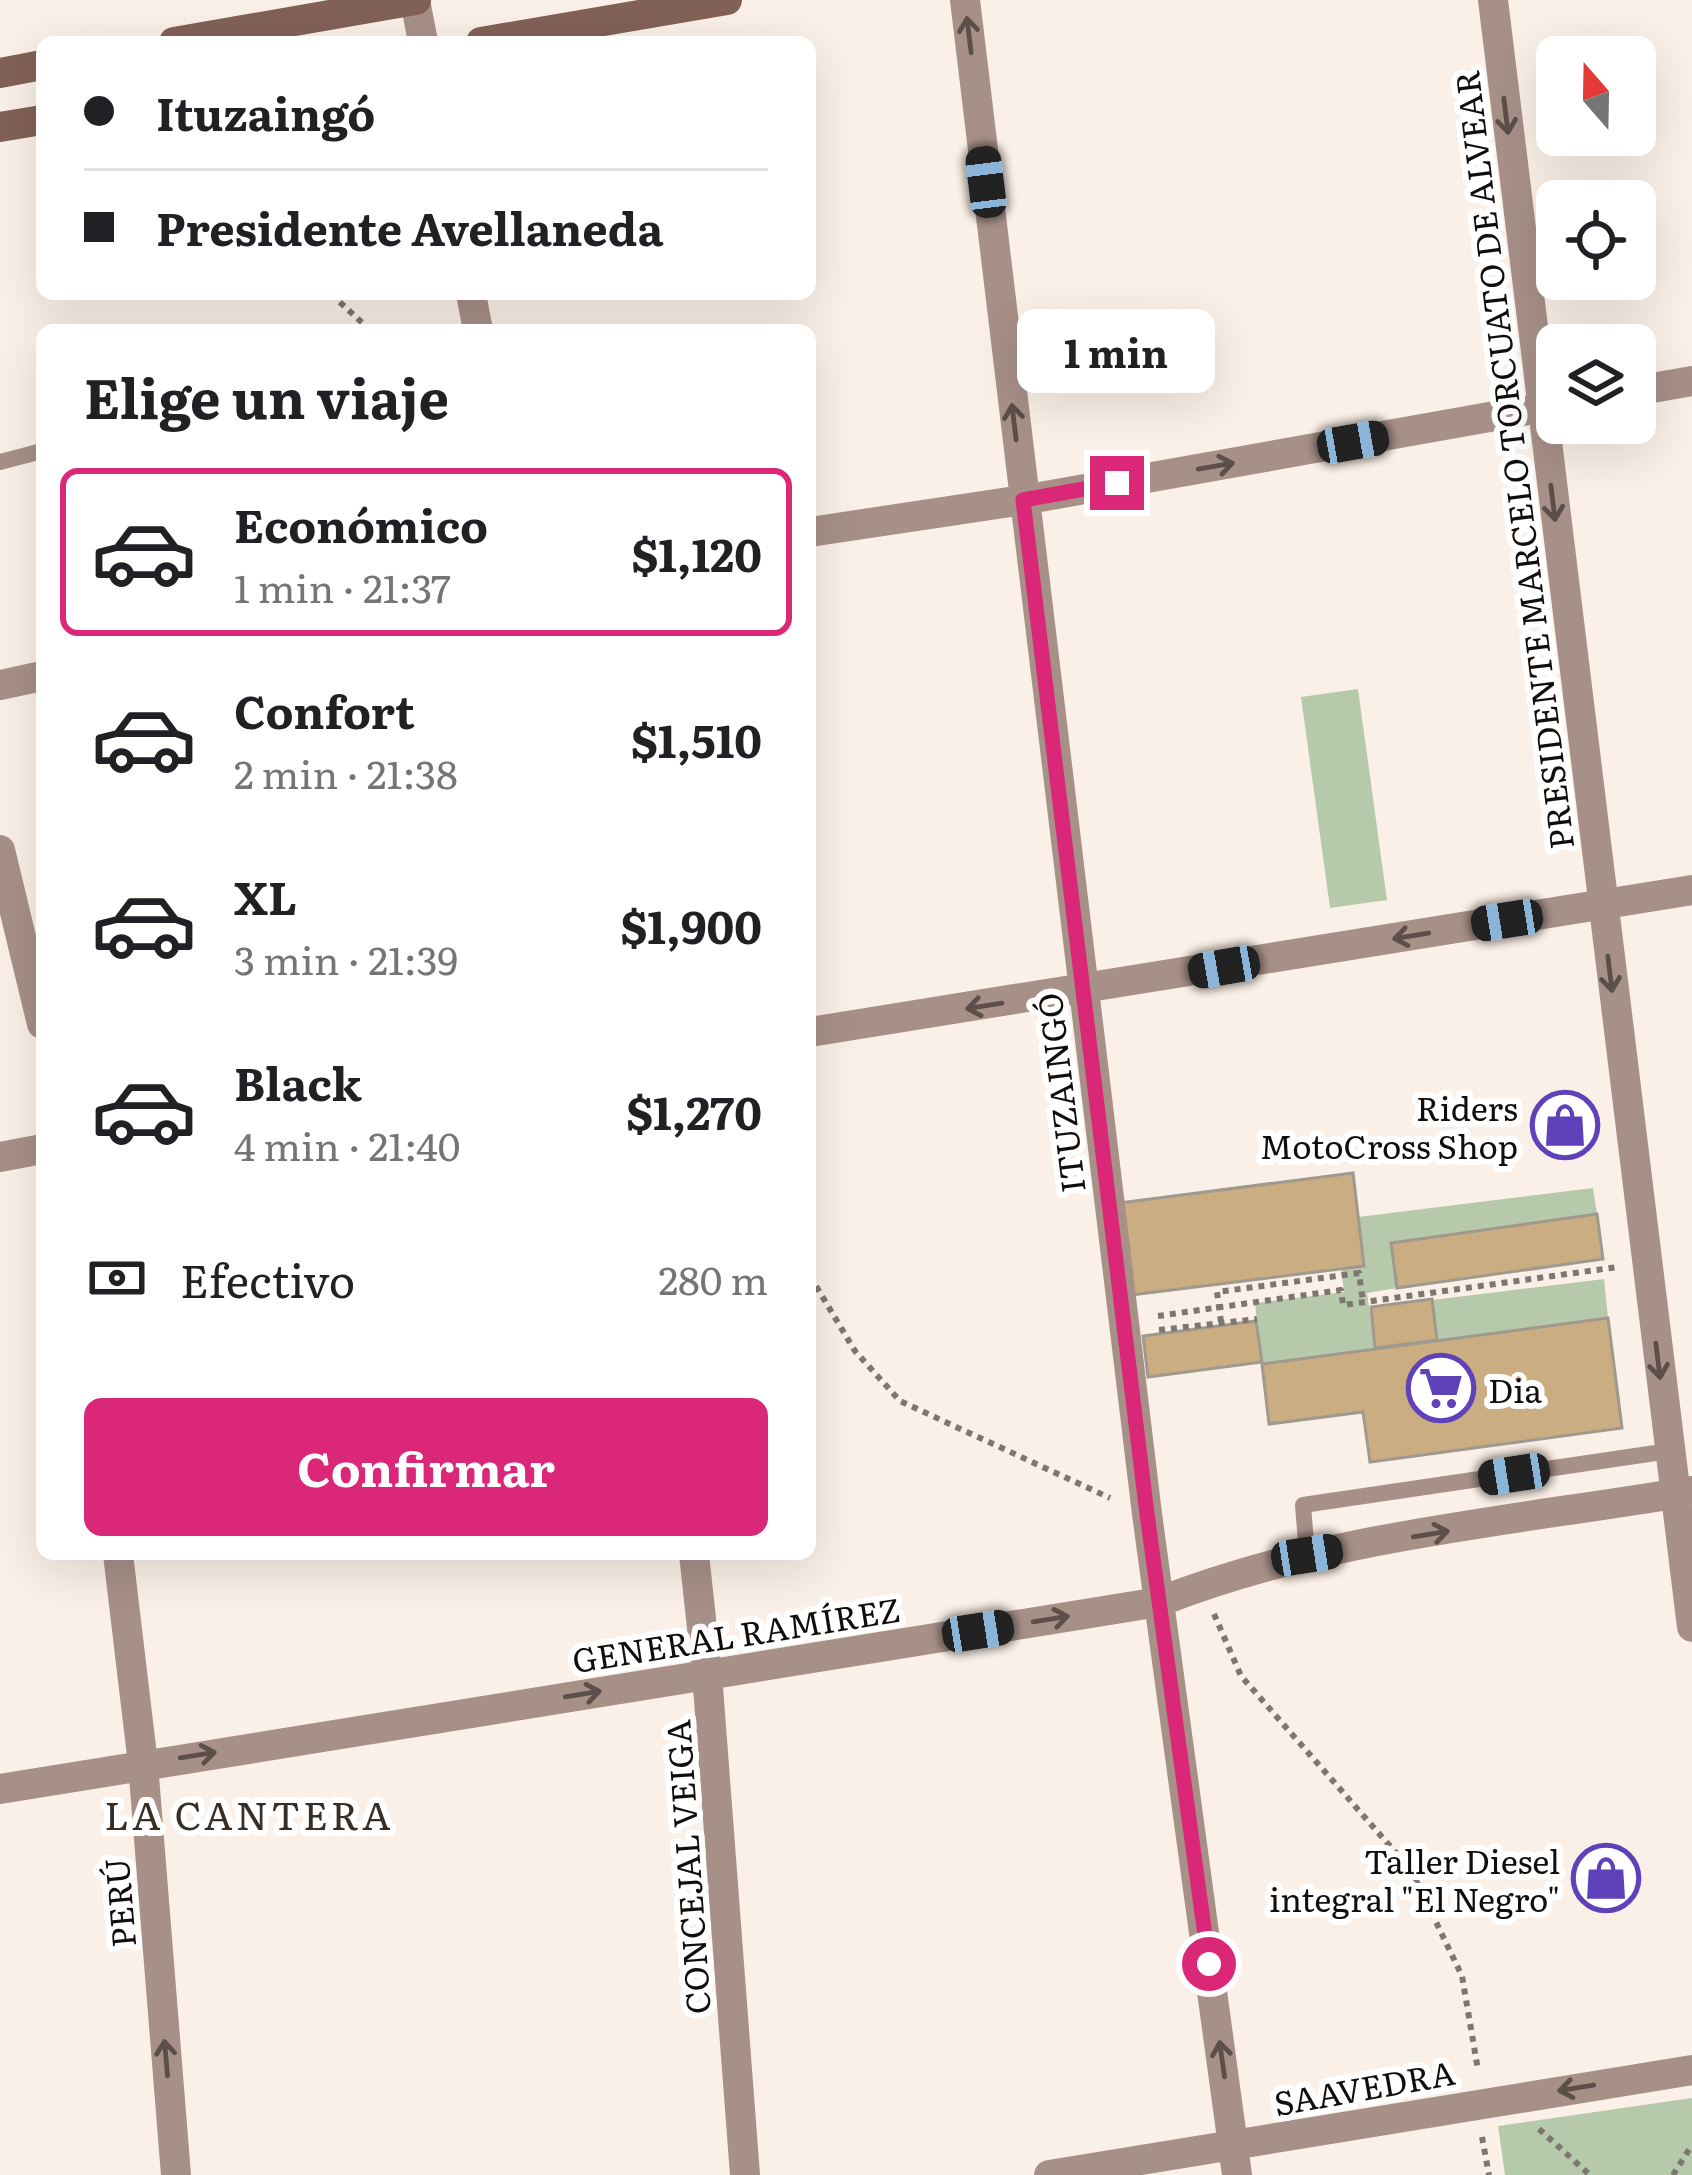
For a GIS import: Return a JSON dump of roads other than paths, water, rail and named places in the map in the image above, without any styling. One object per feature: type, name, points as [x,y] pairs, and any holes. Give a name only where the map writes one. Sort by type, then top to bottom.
[{"type":"street","points":[[208,36],[415,0],[421,36]]},
{"type":"street","points":[[516,36],[727,0]]},
{"type":"street","name":"ITUZAINGÓ","points":[[965,0],[1083,991],[1134,1326],[1147,1514],[1236,2160]]},
{"type":"street","name":"PRESIDENTE MARCELO TORCUATO DE ALVEAR","points":[[1492,0],[1537,324]]},
{"type":"street","points":[[0,73],[36,66]]},
{"type":"street","points":[[0,127],[36,121]]},
{"type":"street","points":[[1656,388],[1692,381]]},
{"type":"street","points":[[816,531],[1023,500],[1536,409]]},
{"type":"street","name":"PRESIDENTE MARCELO TORCUATO DE ALVEAR","points":[[1553,444],[1601,904],[1669,1451],[1684,1493],[1692,1627]]},
{"type":"street","points":[[0,685],[36,677]]},
{"type":"street","points":[[0,850],[36,999]]},
{"type":"street","points":[[816,1031],[1692,890]]},
{"type":"street","points":[[0,1156],[36,1150]]},
{"type":"street","name":"GENERAL RAMÍREZ","points":[[0,1789],[1159,1602],[1307,1555],[1684,1493]]},
{"type":"street","name":"PERÚ","points":[[119,1560],[142,1764],[176,2175]]},
{"type":"street","name":"CONCEJAL VEIGA","points":[[695,1560],[745,2175]]},
{"type":"street","name":"SAAVEDRA","points":[[1049,2175],[1236,2160],[1491,2101],[1692,2070]]},
{"type":"lane","points":[[0,462],[36,453]]},
{"type":"lane","points":[[1307,1555],[1303,1505],[1669,1451]]},
{"type":"place","name":"Riders MotoCross Shop","points":[[1565,1125]]},
{"type":"place","name":"Dia","points":[[1441,1388]]},
{"type":"place","name":"Taller Diesel integral \"El Negro\"","points":[[1606,1878]]},
{"type":"district","name":"LA CANTERA","points":[[249,1813]]}]
